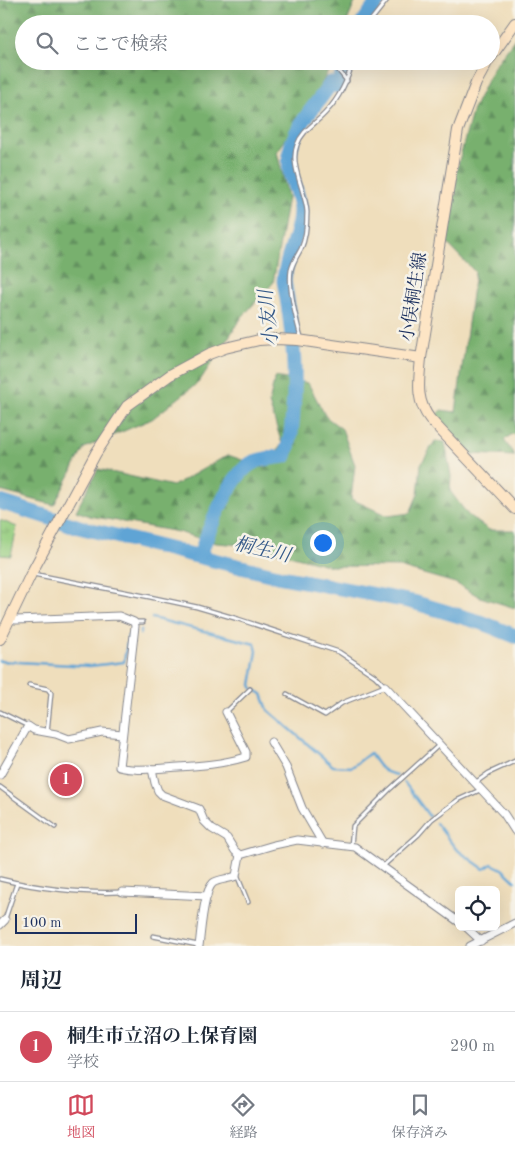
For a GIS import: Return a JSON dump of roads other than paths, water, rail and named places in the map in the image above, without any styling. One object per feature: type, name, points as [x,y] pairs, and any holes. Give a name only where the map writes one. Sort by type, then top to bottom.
[{"type":"street","points":[[500,44],[515,23]]},
{"type":"street","name":"小俣桐生線","points":[[483,70],[458,130],[421,358],[420,399],[426,413],[515,509]]},
{"type":"street","points":[[0,639],[32,572],[96,453],[127,406],[170,375],[200,358],[225,348],[259,340],[296,340],[421,358]]},
{"type":"street","points":[[9,619],[118,616],[134,622],[136,626],[118,767],[152,769],[228,762],[246,756],[246,752],[226,712]]},
{"type":"street","points":[[385,686],[504,814],[515,831]]},
{"type":"street","points":[[0,775],[28,726],[69,739],[102,732],[122,734]]},
{"type":"street","points":[[271,742],[286,767],[302,808],[323,844]]},
{"type":"street","points":[[152,769],[158,791],[162,795],[199,809],[204,821],[212,829],[227,838],[240,856]]},
{"type":"street","points":[[240,856],[297,840],[351,846],[455,919]]},
{"type":"street","points":[[199,946],[207,896],[214,882],[233,877],[237,874],[240,856]]},
{"type":"street","points":[[122,892],[207,896]]},
{"type":"street","points":[[470,946],[515,923]]},
{"type":"street","points":[[470,931],[481,941]]},
{"type":"lane","points":[[375,15],[387,0]]},
{"type":"lane","points":[[339,70],[346,81]]},
{"type":"lane","points":[[296,340],[290,281],[294,260],[304,238],[307,210],[295,153],[301,136],[327,111],[346,81],[350,70]]},
{"type":"lane","points":[[32,572],[238,618],[339,652],[375,676],[385,686],[342,704],[325,715],[287,694]]},
{"type":"lane","points":[[134,622],[143,622]]},
{"type":"lane","points":[[29,685],[48,689],[51,693],[47,733]]},
{"type":"lane","points":[[226,712],[250,689]]},
{"type":"lane","points":[[0,712],[28,726]]},
{"type":"lane","points":[[351,846],[353,826],[389,790],[440,745]]},
{"type":"lane","points":[[475,783],[489,772],[515,761]]},
{"type":"lane","points":[[0,787],[54,827]]},
{"type":"lane","points":[[382,867],[418,835],[432,819],[458,800],[481,789]]},
{"type":"lane","points":[[237,874],[248,902]]},
{"type":"lane","points":[[0,879],[17,883],[100,893],[122,892]]},
{"type":"lane","points":[[2,922],[17,883]]},
{"type":"lane","points":[[153,936],[199,946]]},
{"type":"waterway","name":"小友川","points":[[368,15],[379,0]]},
{"type":"waterway","name":"小友川","points":[[200,556],[221,504],[245,468],[254,462],[285,456],[287,450],[292,428],[294,362],[284,281],[298,228],[300,210],[299,200],[292,180],[289,157],[291,145],[302,123],[331,83],[338,86],[343,70]]},
{"type":"waterway","name":"桐生川","points":[[0,502],[79,527],[282,577],[413,602],[483,623],[515,636]]},
{"type":"waterway","points":[[152,618],[255,644],[257,651],[251,685],[253,689],[262,694],[268,710],[333,766],[352,767],[370,753],[383,770],[397,775]]},
{"type":"waterway","points":[[140,634],[141,630]]},
{"type":"waterway","points":[[0,661],[90,666],[124,662],[128,636]]},
{"type":"waterway","points":[[404,782],[429,816]]},
{"type":"waterway","points":[[436,823],[456,849],[484,869],[492,864],[502,869],[515,881]]},
{"type":"place","name":"桐生市立沼の上保育園","points":[[66,780]]}]
